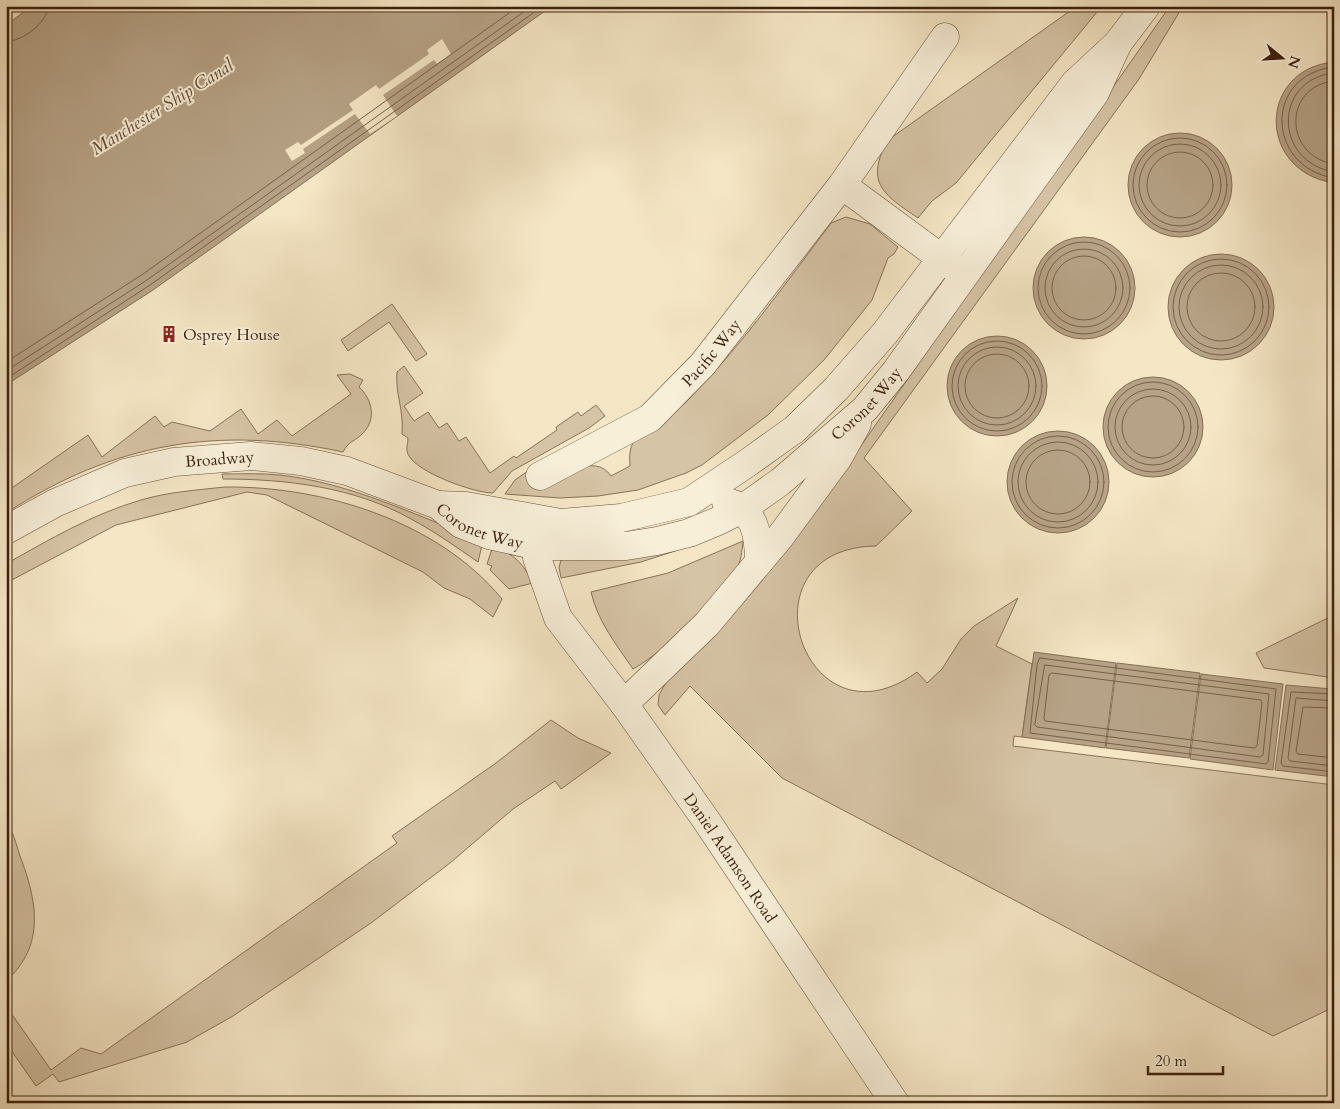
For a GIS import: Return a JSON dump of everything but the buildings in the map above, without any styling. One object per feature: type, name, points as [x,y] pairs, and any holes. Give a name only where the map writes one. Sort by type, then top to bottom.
[{"type":"street","name":"Coronet Way","points":[[438,505],[466,506],[561,522],[588,522],[621,518],[689,502],[746,464],[802,423],[836,389],[885,333],[1075,83],[1118,43],[1146,6]]},
{"type":"street","name":"Pacific Way","points":[[540,476],[650,418],[703,364],[842,185],[946,37]]},
{"type":"street","name":"Coronet Way","points":[[438,505],[461,524],[489,534],[538,546],[626,546],[657,541],[689,533],[742,509],[780,482],[865,408],[896,370],[963,274],[1095,93],[1118,43]]},
{"type":"street","points":[[842,185],[963,274]]},
{"type":"street","points":[[624,704],[707,624],[780,537],[838,458],[865,408]]},
{"type":"street","name":"Broadway","points":[[6,530],[54,502],[125,473],[174,462],[215,457],[251,456],[317,464],[347,470],[438,505]]},
{"type":"street","points":[[689,502],[724,502],[742,509],[755,525],[759,542],[759,562]]},
{"type":"street","name":"Daniel Adamson Road","points":[[540,519],[538,546],[540,570],[558,618],[624,704],[706,820],[895,1103]]},
{"type":"shaded area","points":[[1077,6],[1102,6],[956,183],[932,201],[918,218],[887,195],[878,178],[878,167],[888,140]]},
{"type":"shaded area","points":[[1170,6],[1183,6],[1139,79],[864,458],[912,511],[876,546],[833,555],[807,578],[798,609],[802,641],[817,669],[843,688],[877,690],[917,672],[927,683],[942,669],[961,639],[974,626],[1018,598],[996,646],[1032,664],[1022,737],[1014,736],[1013,746],[1334,785],[1334,1007],[1273,1036],[782,778],[690,686],[665,715],[658,705],[659,695],[669,677],[732,616],[808,521]]},
{"type":"shaded area","points":[[846,217],[870,224],[898,247],[894,254],[888,258],[872,300],[824,360],[768,415],[702,465],[686,473],[638,490],[598,496],[560,498],[505,494],[515,480],[528,471],[538,488],[566,473],[586,466],[604,469],[611,476],[630,466],[631,447],[634,441],[666,421],[708,379],[762,314],[831,223]]},
{"type":"shaded area","points":[[392,304],[427,354],[416,361],[389,322],[348,351],[341,340]]},
{"type":"shaded area","points":[[404,366],[423,393],[404,406],[414,421],[428,412],[439,428],[447,423],[459,441],[466,437],[490,473],[557,430],[556,427],[578,412],[581,416],[596,405],[605,416],[589,428],[512,471],[493,493],[473,490],[435,475],[424,469],[409,456],[407,449],[408,438],[402,434],[402,417],[397,387],[397,372]]},
{"type":"shaded area","points":[[350,374],[363,380],[359,387],[370,403],[371,415],[367,427],[343,452],[297,444],[253,440],[210,441],[168,446],[127,456],[87,470],[46,489],[6,513],[6,492],[88,435],[102,457],[155,416],[164,427],[172,422],[210,431],[241,409],[258,434],[277,420],[292,436],[351,394],[337,375]]},
{"type":"shaded area","points":[[222,474],[280,475],[332,485],[358,493],[483,541],[478,562],[420,524],[367,499],[344,492],[295,483],[223,479]]},
{"type":"shaded area","points":[[225,487],[262,488],[301,493],[339,501],[376,513],[412,529],[446,548],[476,572],[502,599],[493,617],[470,599],[444,588],[423,572],[267,495],[247,492],[116,525],[6,583],[6,564],[55,536],[106,512],[151,497]]},
{"type":"shaded area","points":[[726,528],[675,551],[641,562],[561,578],[559,567],[562,557]]},
{"type":"shaded area","points":[[743,541],[736,571],[717,596],[674,639],[633,669],[603,623],[591,592],[668,573]]},
{"type":"shaded area","points":[[493,546],[517,560],[533,583],[509,589],[490,570],[492,566],[487,564]]},
{"type":"shaded area","points":[[1334,615],[1334,678],[1264,668],[1256,653]]},
{"type":"shaded area","points":[[551,720],[578,738],[611,753],[561,789],[555,781],[513,809],[450,863],[371,923],[233,1016],[187,1042],[59,1082],[53,1074],[36,1086],[6,1043],[6,1006],[51,1070],[81,1048],[101,1054],[397,843],[392,836],[496,763]]},
{"type":"shaded area","points":[[6,819],[11,828],[31,889],[34,922],[27,953],[19,967],[6,981]]},
{"type":"water","name":"Manchester Ship Canal","points":[[32,6],[552,6],[153,290],[6,385],[6,25]]},
{"type":"water","points":[[1334,62],[1334,183],[1308,175],[1290,160],[1280,141],[1276,121],[1280,100],[1291,82],[1309,69]]},
{"type":"water","points":[[1180,133],[1200,137],[1217,148],[1228,165],[1232,185],[1228,205],[1217,222],[1200,233],[1180,237],[1160,233],[1143,222],[1132,205],[1128,185],[1132,165],[1143,148],[1160,137]]},
{"type":"water","points":[[1084,237],[1103,241],[1120,252],[1131,269],[1135,288],[1131,307],[1120,324],[1103,335],[1084,339],[1065,335],[1048,324],[1037,307],[1033,288],[1037,269],[1048,252],[1065,241]]},
{"type":"water","points":[[1221,254],[1241,258],[1258,270],[1270,287],[1274,307],[1270,327],[1258,344],[1241,356],[1221,360],[1201,356],[1184,344],[1172,327],[1168,307],[1172,287],[1184,270],[1201,258]]},
{"type":"water","points":[[997,336],[1016,339],[1033,350],[1044,367],[1047,386],[1044,405],[1033,422],[1016,433],[997,436],[978,433],[961,422],[950,405],[947,386],[950,367],[961,350],[978,339]]},
{"type":"water","points":[[1153,377],[1172,381],[1188,392],[1199,408],[1203,427],[1199,446],[1188,462],[1172,473],[1153,477],[1134,473],[1118,462],[1107,446],[1103,427],[1107,408],[1118,392],[1134,381]]},
{"type":"water","points":[[1058,431],[1078,435],[1094,446],[1105,462],[1109,482],[1105,502],[1094,518],[1078,529],[1058,533],[1038,529],[1022,518],[1011,502],[1007,482],[1011,462],[1022,446],[1038,435]]},
{"type":"water","points":[[1034,652],[1116,663],[1105,748],[1022,737]]},
{"type":"water","points":[[1117,663],[1200,673],[1189,758],[1106,748]]},
{"type":"water","points":[[1201,674],[1283,684],[1273,770],[1190,759]]},
{"type":"water","points":[[1286,685],[1332,689],[1334,692],[1334,777],[1275,770]]},
{"type":"pier","points":[[442,39],[451,54],[437,64],[434,60],[383,95],[397,116],[370,134],[355,114],[303,149],[305,153],[292,161],[285,150],[298,142],[301,145],[353,110],[349,104],[376,85],[379,89],[429,54],[427,50]]},
{"type":"place","name":"Osprey House","points":[[169,334]]}]
